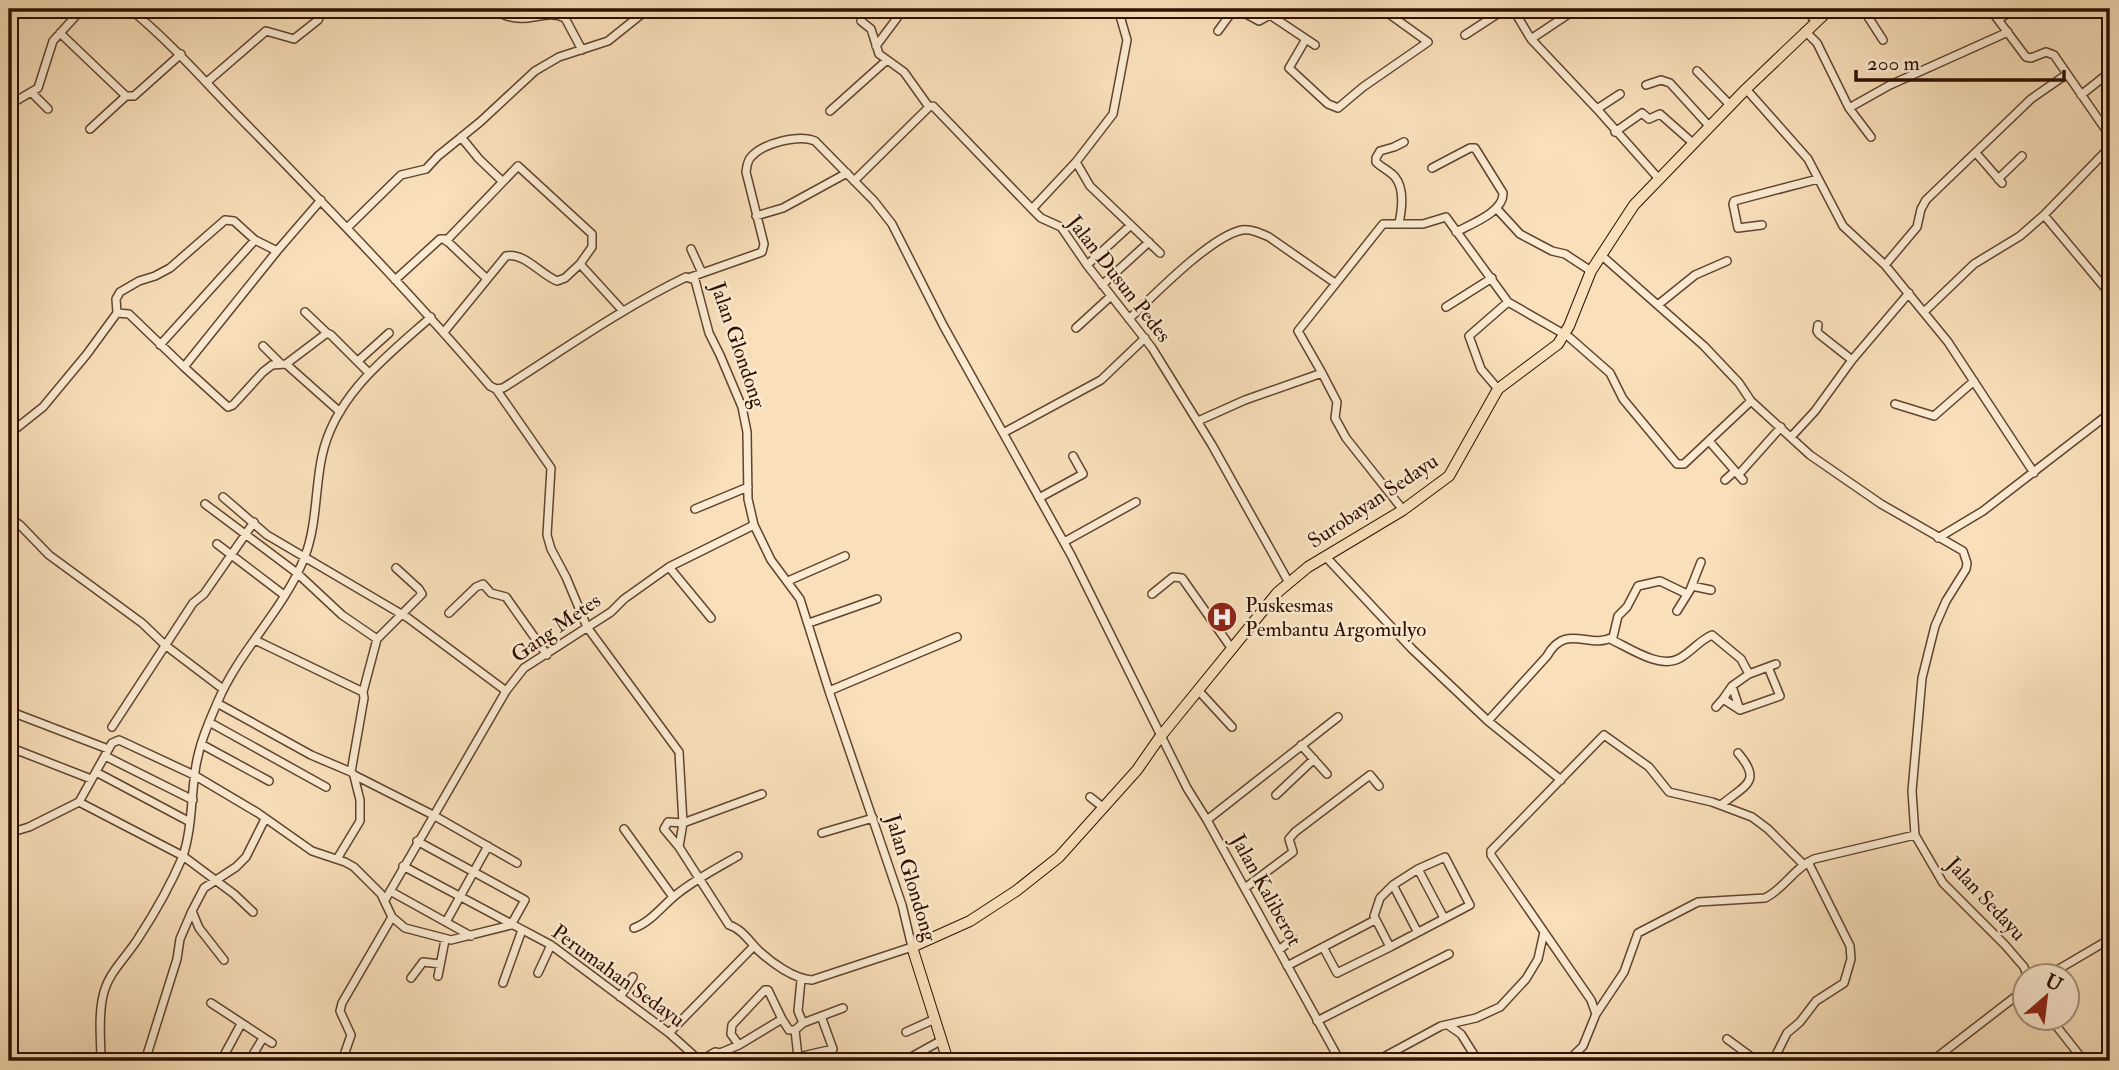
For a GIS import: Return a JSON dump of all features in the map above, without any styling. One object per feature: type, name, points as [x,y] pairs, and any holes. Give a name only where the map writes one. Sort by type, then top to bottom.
[{"type":"main road","name":"Surobayan Sedayu","points":[[912,947],[970,921],[1016,891],[1059,857],[1137,770],[1160,737],[1288,582],[1403,510],[1454,470],[1498,389],[1553,350],[1564,334],[1591,271],[1634,205],[1746,89],[1830,9]]},
{"type":"main road","name":"Jalan Glondong","points":[[912,947],[948,1061]]},
{"type":"street","points":[[9,105],[38,88],[49,50],[82,9]]},
{"type":"street","points":[[130,9],[181,54],[431,317],[490,386],[496,389],[551,468],[547,535],[551,549],[587,627],[678,750],[683,823],[679,847]]},
{"type":"street","points":[[143,19],[152,9]]},
{"type":"street","points":[[207,82],[266,31],[294,39],[318,20],[323,9]]},
{"type":"street","points":[[514,20],[519,9]]},
{"type":"street","points":[[348,227],[401,175],[426,169],[535,71],[599,45],[648,9]]},
{"type":"street","points":[[1032,209],[1110,121],[1127,40],[1118,9]]},
{"type":"street","points":[[1218,31],[1236,9],[1259,21],[1270,12],[1315,45]]},
{"type":"street","points":[[1306,39],[1289,68],[1328,104],[1339,108],[1363,87],[1428,42],[1382,9]]},
{"type":"street","points":[[1465,35],[1505,9]]},
{"type":"street","points":[[1513,9],[1531,39],[1659,179]]},
{"type":"street","points":[[1531,39],[1567,15],[1570,9]]},
{"type":"street","points":[[1806,9],[1815,21]]},
{"type":"street","points":[[1863,9],[1882,40]]},
{"type":"street","points":[[1990,9],[2026,57],[2051,53],[2106,126],[2110,136]]},
{"type":"street","points":[[1999,19],[2015,9]]},
{"type":"street","points":[[502,14],[514,20],[549,15],[565,18],[582,50]]},
{"type":"street","points":[[876,46],[898,18]]},
{"type":"street","name":"Jalan Dusun Pedes","points":[[861,21],[871,29],[879,54],[904,72],[929,107],[935,106],[1041,218],[1061,227],[1102,285],[1145,338],[1198,421],[1288,582]]},
{"type":"street","points":[[1805,31],[1817,43],[1849,108],[1871,137]]},
{"type":"street","points":[[1849,108],[1890,85],[2008,32]]},
{"type":"street","points":[[60,33],[126,96]]},
{"type":"street","points":[[90,130],[126,96],[134,96],[181,54]]},
{"type":"street","points":[[830,111],[887,60]]},
{"type":"street","points":[[1697,71],[1706,86],[1731,106]]},
{"type":"street","points":[[2081,95],[2110,72]]},
{"type":"street","points":[[1885,265],[1917,227],[1923,204],[2036,94],[2067,74]]},
{"type":"street","points":[[1646,85],[1661,80],[1670,83],[1711,126]]},
{"type":"street","points":[[1746,89],[1804,155],[1843,226],[1885,265],[1925,312],[2034,472]]},
{"type":"street","points":[[31,92],[48,109]]},
{"type":"street","points":[[1597,109],[1620,94]]},
{"type":"street","points":[[1694,98],[1692,103],[1711,126]]},
{"type":"street","points":[[854,181],[929,107]]},
{"type":"street","points":[[1615,132],[1642,113],[1649,119],[1661,114],[1694,144]]},
{"type":"street","points":[[461,137],[502,181]]},
{"type":"street","name":"Jalan Kaliberot","points":[[756,216],[746,172],[748,161],[767,146],[808,138],[824,148],[892,224],[943,325],[1064,542],[1160,737],[1340,1061]]},
{"type":"street","points":[[1399,223],[1402,195],[1398,183],[1395,177],[1376,162],[1376,158],[1380,151],[1394,148],[1404,142]]},
{"type":"street","points":[[1925,312],[1974,264],[2020,236],[2044,215],[2110,146]]},
{"type":"street","points":[[1432,168],[1475,148],[1503,193],[1503,201],[1497,209],[1456,232]]},
{"type":"street","points":[[1976,153],[2000,181],[2022,156]]},
{"type":"street","points":[[1076,162],[1090,186],[1160,253]]},
{"type":"street","points":[[444,332],[501,259],[511,255],[557,281],[561,280],[580,264],[592,247],[592,234],[518,166],[446,241]]},
{"type":"street","points":[[691,277],[762,252],[764,244],[756,216],[783,208],[847,173]]},
{"type":"street","points":[[1762,225],[1738,228],[1734,201],[1818,179]]},
{"type":"street","points":[[184,367],[276,251],[321,200]]},
{"type":"street","points":[[1497,209],[1520,234],[1545,248],[1565,254],[1591,271]]},
{"type":"street","points":[[2044,215],[2110,295]]},
{"type":"street","points":[[1403,510],[1346,438],[1335,418],[1336,402],[1298,331],[1380,227],[1388,223],[1423,225],[1446,217],[1508,302],[1564,334],[1610,373],[1623,399],[1677,464],[1684,464],[1751,401]]},
{"type":"street","points":[[9,434],[56,393],[117,313],[116,299],[120,292],[170,268],[225,220],[234,221],[255,240],[276,251]]},
{"type":"street","points":[[1087,265],[1131,225]]},
{"type":"street","points":[[1129,319],[1192,260],[1230,235],[1245,229],[1269,237],[1335,283]]},
{"type":"street","points":[[395,280],[440,239],[446,241],[486,278]]},
{"type":"street","points":[[160,345],[255,240]]},
{"type":"street","points":[[1102,285],[1149,242]]},
{"type":"street","points":[[691,249],[702,274]]},
{"type":"street","points":[[1568,1061],[1583,1046],[1596,1014],[1624,972],[1637,933],[1698,902],[1765,898],[1773,895],[1806,863],[1915,835],[1912,791],[1927,655],[1946,601],[1968,563],[1963,551],[1881,504],[1810,455],[1751,401],[1739,383],[1704,346],[1601,255]]},
{"type":"street","points":[[1659,304],[1695,275],[1727,261]]},
{"type":"street","points":[[580,264],[622,310]]},
{"type":"street","name":"Jalan Glondong","points":[[496,389],[503,388],[622,310],[686,276],[691,277],[697,284],[709,333],[742,407],[747,432],[747,499],[754,525],[771,560],[800,599],[809,623],[829,691],[902,905],[912,947]]},
{"type":"street","points":[[1446,307],[1492,278]]},
{"type":"street","points":[[1791,437],[1909,293]]},
{"type":"street","points":[[1076,328],[1111,296]]},
{"type":"street","points":[[1498,389],[1481,369],[1468,336],[1508,302]]},
{"type":"street","points":[[305,312],[369,373]]},
{"type":"street","points":[[117,313],[129,314],[228,407],[272,365],[283,364],[327,334]]},
{"type":"street","points":[[101,1061],[101,1005],[106,985],[140,936],[172,882],[183,856],[201,744],[223,689],[284,595],[305,556],[328,433],[353,391],[390,353],[431,317]]},
{"type":"street","points":[[1818,324],[1819,334],[1852,360]]},
{"type":"street","points":[[358,361],[389,333]]},
{"type":"street","points":[[1003,433],[1101,380],[1145,338]]},
{"type":"street","points":[[380,341],[390,353]]},
{"type":"street","points":[[263,346],[340,412]]},
{"type":"street","points":[[1198,421],[1245,400],[1322,373]]},
{"type":"street","points":[[1895,404],[1934,416],[1974,381]]},
{"type":"street","points":[[1938,538],[1983,511],[2110,414]]},
{"type":"street","points":[[1725,480],[1739,474],[1781,427]]},
{"type":"street","points":[[1709,441],[1739,474]]},
{"type":"street","points":[[1039,498],[1083,474],[1073,456]]},
{"type":"street","points":[[695,509],[748,487]]},
{"type":"street","points":[[223,497],[267,535],[403,615],[506,691]]},
{"type":"street","points":[[1064,542],[1136,502]]},
{"type":"street","points":[[205,504],[297,573],[342,615],[377,639]]},
{"type":"street","points":[[10,521],[49,555],[142,623],[165,645],[223,689]]},
{"type":"street","points":[[111,727],[193,603],[204,594],[254,522]]},
{"type":"street","name":"Gang Metes","points":[[384,900],[506,691],[524,668],[611,612],[624,598],[669,567],[754,525]]},
{"type":"street","points":[[217,544],[284,595]]},
{"type":"street","points":[[788,581],[845,556]]},
{"type":"street","points":[[1326,557],[1412,649],[1488,721],[1561,780]]},
{"type":"street","points":[[1677,611],[1692,586],[1700,562]]},
{"type":"street","points":[[669,567],[711,618]]},
{"type":"street","points":[[337,859],[362,814],[353,774],[363,692],[377,639],[403,615],[422,592],[396,568]]},
{"type":"street","points":[[1153,594],[1173,577],[1182,578],[1232,649]]},
{"type":"street","points":[[1610,639],[1615,633],[1618,616],[1628,607],[1638,586],[1660,581],[1687,594]]},
{"type":"street","points":[[449,613],[476,587],[483,584],[491,593],[506,597],[547,655]]},
{"type":"street","points":[[1692,586],[1711,590]]},
{"type":"street","points":[[809,623],[877,599]]},
{"type":"street","points":[[1488,721],[1553,646],[1560,640],[1570,638],[1610,639],[1650,657],[1669,662],[1682,657],[1712,635],[1741,659],[1749,674]]},
{"type":"street","points":[[829,691],[957,637]]},
{"type":"street","points":[[255,640],[363,692]]},
{"type":"street","points":[[1716,707],[1732,686],[1749,674],[1772,665],[1780,696],[1740,709],[1723,699]]},
{"type":"street","points":[[1732,686],[1740,709]]},
{"type":"street","points":[[1198,690],[1232,727]]},
{"type":"street","points":[[217,703],[324,762],[433,815],[517,863]]},
{"type":"street","points":[[9,710],[106,752],[193,800]]},
{"type":"street","points":[[1207,820],[1338,717]]},
{"type":"street","points":[[209,722],[326,788]]},
{"type":"street","points":[[1596,1014],[1591,1000],[1491,855],[1491,851],[1605,735],[1649,768],[1669,792],[1721,805],[1752,817],[1768,829],[1806,863],[1848,939],[1851,959],[1844,983],[1816,1001],[1800,1022],[1787,1033],[1773,1061]]},
{"type":"street","points":[[9,832],[19,831],[79,802],[113,741],[119,740],[194,775],[312,851],[354,867],[384,900],[392,917],[411,930],[445,940],[511,925],[525,900],[417,841]]},
{"type":"street","points":[[201,744],[269,781]]},
{"type":"street","points":[[1301,745],[1327,774]]},
{"type":"street","points":[[9,747],[94,775],[190,822]]},
{"type":"street","points":[[1721,805],[1751,778],[1750,767],[1738,753]]},
{"type":"street","points":[[1276,795],[1314,759]]},
{"type":"street","points":[[1245,888],[1292,853],[1294,849],[1289,839],[1295,832],[1370,775],[1379,786]]},
{"type":"street","points":[[762,794],[683,823],[668,822],[664,825],[664,829],[679,847],[730,925],[737,928],[762,954],[801,980],[812,980],[912,947]]},
{"type":"street","points":[[1090,797],[1104,808]]},
{"type":"street","points":[[79,802],[183,856],[253,912]]},
{"type":"street","points":[[822,832],[873,818]]},
{"type":"street","points":[[145,1061],[177,960],[180,939],[192,911],[204,888],[242,863],[265,819]]},
{"type":"street","points":[[9,825],[19,831]]},
{"type":"street","points":[[624,829],[673,897]]},
{"type":"street","name":"Jalan Sedayu","points":[[1915,835],[1942,883],[2020,962]]},
{"type":"street","points":[[446,922],[488,846]]},
{"type":"street","points":[[634,928],[652,917],[698,878],[738,856]]},
{"type":"street","points":[[1323,947],[1337,973],[1390,947],[1470,905],[1445,857],[1418,869],[1393,885],[1379,900],[1375,920],[1390,947]]},
{"type":"street","name":"Perumahan Sedayu","points":[[403,866],[551,945],[669,1033],[700,1061]]},
{"type":"street","points":[[1418,869],[1444,918]]},
{"type":"street","points":[[1393,885],[1417,931]]},
{"type":"street","points":[[390,891],[471,936]]},
{"type":"street","points":[[192,911],[200,928],[224,960]]},
{"type":"street","points":[[342,1061],[351,1035],[341,1011],[342,1003],[392,917]]},
{"type":"street","points":[[1287,966],[1375,920]]},
{"type":"street","points":[[503,983],[522,930]]},
{"type":"street","points":[[1372,1061],[1441,1026],[1500,1007],[1513,995],[1538,959],[1544,932]]},
{"type":"street","points":[[1279,950],[1293,939]]},
{"type":"street","points":[[2070,962],[2110,939]]},
{"type":"street","points":[[438,976],[445,940]]},
{"type":"street","points":[[538,973],[551,945]]},
{"type":"street","points":[[669,1033],[754,946]]},
{"type":"street","points":[[1317,1021],[1449,954]]},
{"type":"street","points":[[411,978],[422,963],[440,964]]},
{"type":"street","points":[[620,997],[633,977]]},
{"type":"street","points":[[801,980],[798,1011],[803,1023]]},
{"type":"street","points":[[739,1045],[731,1034],[732,1026],[765,990],[772,995],[789,1030],[795,1030],[803,1023],[843,1008]]},
{"type":"street","points":[[1931,1061],[2010,1001]]},
{"type":"street","points":[[211,1003],[272,1043]]},
{"type":"street","points":[[784,1061],[833,1049],[821,1016]]},
{"type":"street","points":[[700,1061],[711,1053],[720,1053],[739,1045],[782,1019]]},
{"type":"street","points":[[906,1032],[935,1019]]},
{"type":"street","points":[[221,1061],[241,1024]]},
{"type":"street","points":[[1448,1025],[1461,1034],[1478,1061]]},
{"type":"street","points":[[795,1030],[799,1057]]},
{"type":"street","points":[[2062,1032],[2084,1061]]},
{"type":"street","points":[[249,1061],[263,1038]]},
{"type":"street","points":[[1727,1039],[1757,1061]]},
{"type":"street","points":[[904,1061],[942,1040]]},
{"type":"street","points":[[720,1053],[724,1061]]},
{"type":"place","name":"Puskesmas Pembantu Argomulyo","points":[[1222,617]]}]
